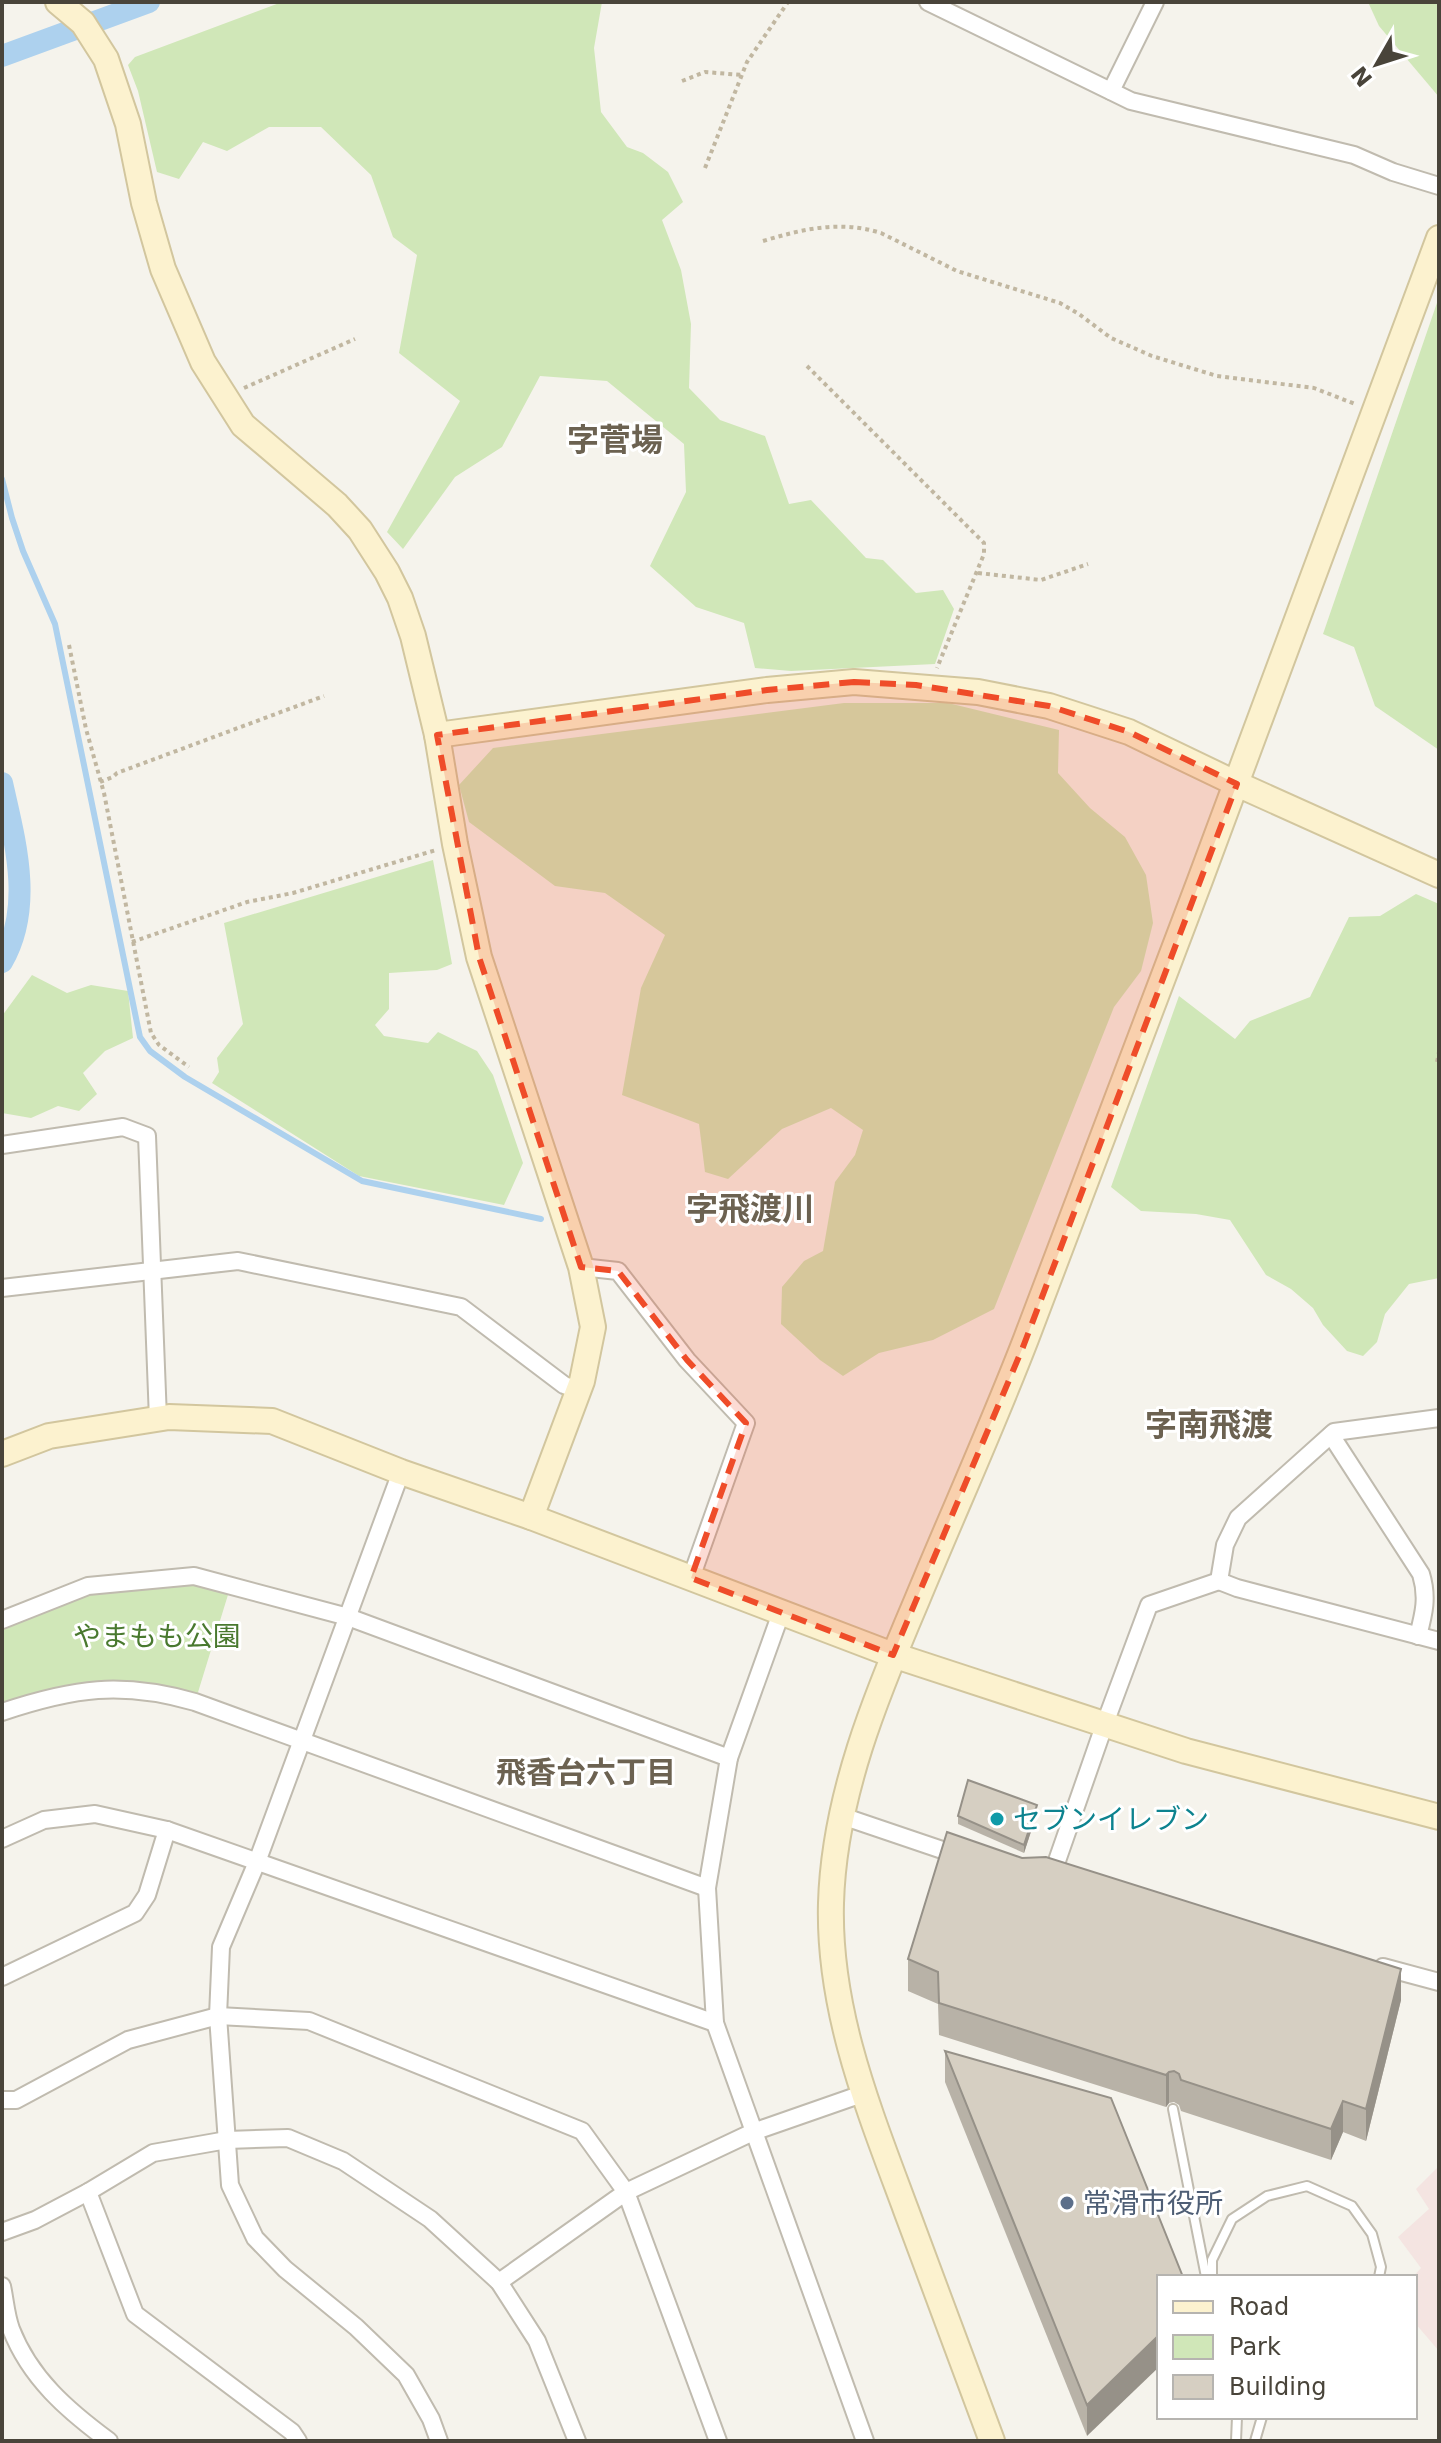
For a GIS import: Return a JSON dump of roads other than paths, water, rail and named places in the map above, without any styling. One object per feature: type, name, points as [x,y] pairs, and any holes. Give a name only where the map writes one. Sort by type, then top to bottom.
[{"type":"street","points":[[928,2],[1131,101],[1354,155],[1393,172],[1439,186]]},
{"type":"street","points":[[1111,91],[1155,2]]},
{"type":"street","points":[[63,5],[83,23],[106,59],[128,124],[144,203],[163,269],[203,362],[243,425],[337,505],[360,530],[376,552],[400,598],[413,636],[437,735],[455,844],[479,957],[581,1267],[593,1327],[578,1390],[531,1517]]},
{"type":"street","points":[[992,2441],[862,2094],[841,2016],[833,1956],[831,1903],[836,1843],[848,1786],[893,1655],[1023,1347],[1237,784],[1439,238]]},
{"type":"street","points":[[437,735],[767,690],[854,682],[978,692],[1049,706],[1129,732],[1439,875]]},
{"type":"street","points":[[2,1145],[123,1127],[147,1136],[158,1419]]},
{"type":"street","points":[[2,1288],[238,1261],[461,1307],[564,1385],[578,1390]]},
{"type":"street","points":[[581,1267],[618,1271],[687,1360],[746,1423],[691,1578]]},
{"type":"street","points":[[2,1454],[49,1436],[169,1417],[272,1421],[893,1655],[1186,1751],[1439,1817]]},
{"type":"street","points":[[1219,1581],[1225,1545],[1238,1518],[1334,1432],[1439,1418]]},
{"type":"street","points":[[1331,1435],[1421,1574],[1426,1606],[1418,1636]]},
{"type":"street","points":[[401,1472],[303,1741],[221,1947],[218,2016],[230,2185],[255,2238],[285,2269],[356,2327],[406,2375],[431,2419],[439,2441]]},
{"type":"street","points":[[2,1620],[88,1586],[194,1576],[348,1617],[729,1758]]},
{"type":"street","points":[[1051,1879],[1149,1605],[1219,1581],[1439,1641]]},
{"type":"street","points":[[781,1613],[729,1758],[707,1888],[715,2023],[865,2441]]},
{"type":"street","points":[[2,1712],[44,1698],[108,1688],[135,1689],[195,1702],[707,1888]]},
{"type":"street","points":[[2,1839],[44,1820],[95,1814],[167,1830],[715,2023]]},
{"type":"street","points":[[842,1816],[969,1859]]},
{"type":"street","points":[[2,1977],[135,1913],[147,1895],[167,1830]]},
{"type":"street","points":[[1364,1962],[1439,1982]]},
{"type":"street","points":[[2,2100],[16,2100],[128,2040],[218,2016],[309,2021],[582,2131],[626,2192],[718,2441]]},
{"type":"street","points":[[499,2282],[626,2192],[753,2132],[862,2094]]},
{"type":"street","points":[[2,2232],[35,2220],[153,2153],[227,2140],[288,2138],[343,2161],[430,2219],[499,2282],[537,2341],[577,2441]]},
{"type":"street","points":[[88,2192],[135,2314],[292,2432],[298,2441]]},
{"type":"street","points":[[2,2286],[10,2327],[31,2369],[72,2413],[109,2441]]},
{"type":"lane","points":[[1173,2109],[1209,2275]]},
{"type":"lane","points":[[1209,2275],[1212,2260],[1232,2219],[1267,2196],[1307,2186],[1352,2206],[1372,2234],[1381,2267],[1379,2275]]},
{"type":"lane","points":[[1236,2441],[1237,2419]]},
{"type":"lane","points":[[1255,2441],[1261,2419]]},
{"type":"waterway","points":[[2,56],[149,2]]},
{"type":"waterway","points":[[2,479],[23,551],[55,624],[140,1037],[150,1051],[185,1077],[362,1181],[541,1219]]},
{"type":"waterway","points":[[2,783],[19,874],[17,919],[12,941],[2,962]]},
{"type":"place","name":"セブンイレブン","points":[[997,1819]]},
{"type":"place","name":"常滑市役所","points":[[1067,2203]]},
{"type":"district","name":"字菅場","points":[[615,440]]},
{"type":"district","name":"字飛渡川","points":[[750,1209]]},
{"type":"district","name":"字南飛渡","points":[[1209,1425]]},
{"type":"district","name":"飛香台六丁目","points":[[586,1772]]},
{"type":"park label","name":"やまもも公園","points":[[157,1636]]}]
